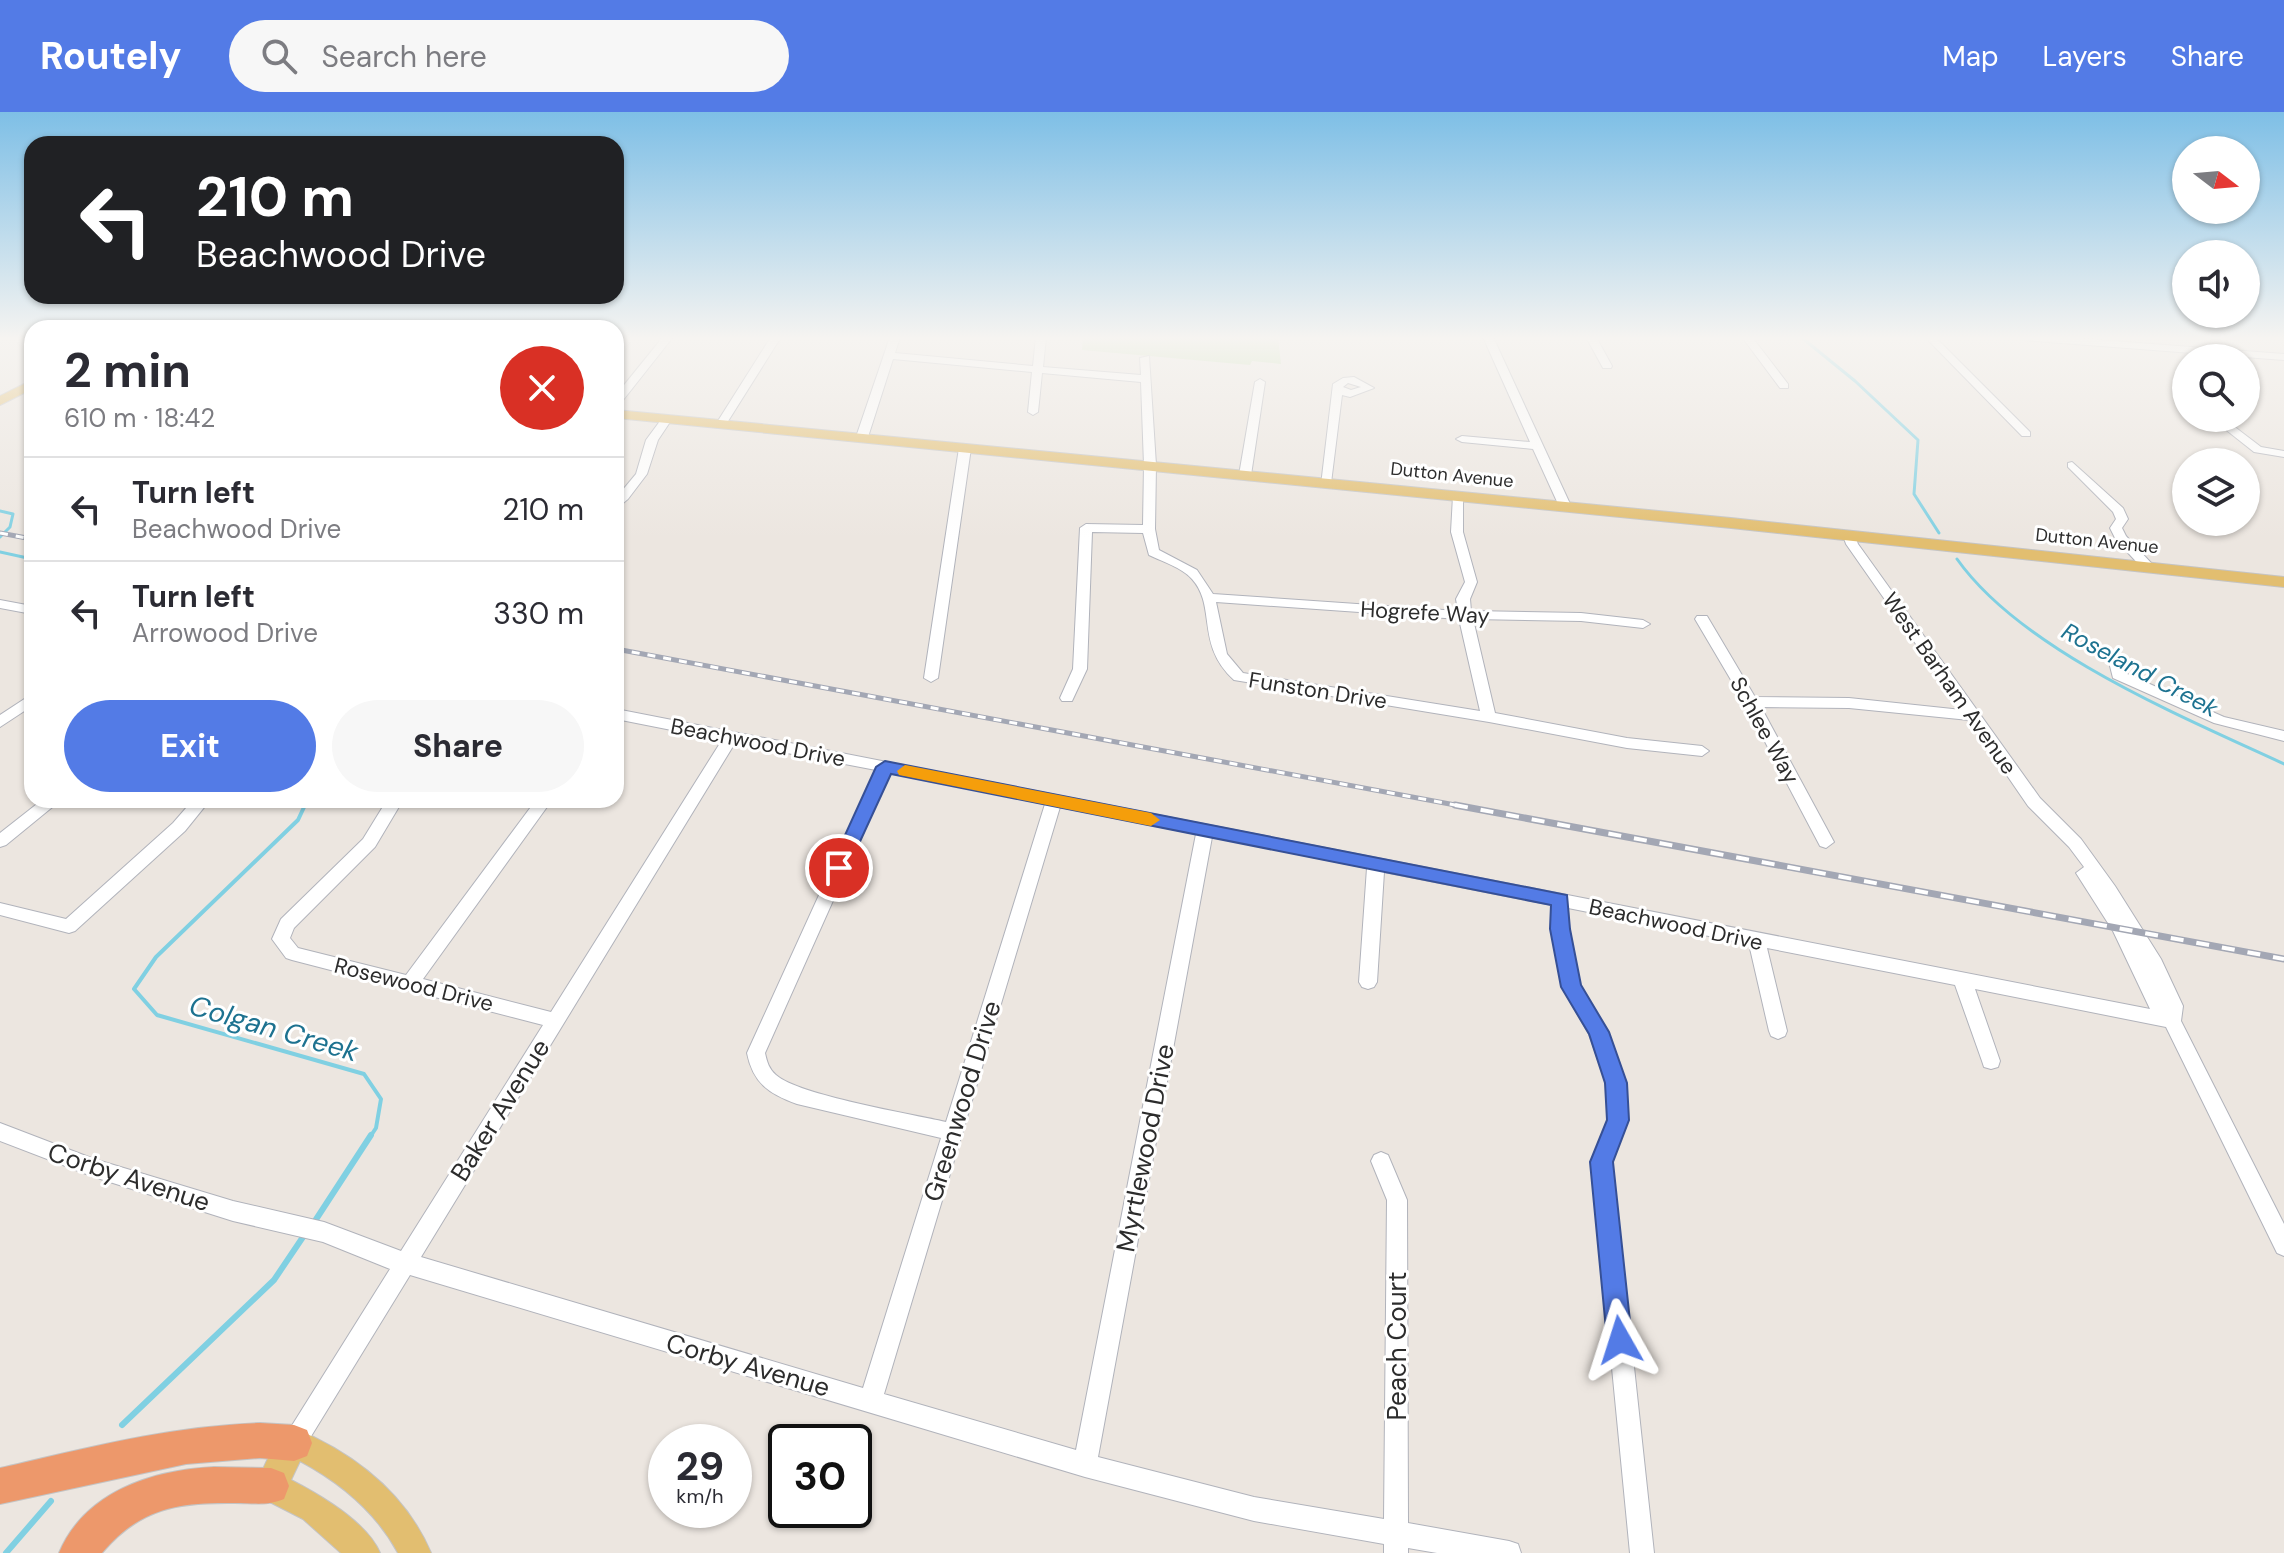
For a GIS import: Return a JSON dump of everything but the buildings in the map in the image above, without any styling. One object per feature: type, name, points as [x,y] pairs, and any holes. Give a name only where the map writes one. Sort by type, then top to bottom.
[{"type":"highway","points":[[0,1486],[199,1445],[268,1439],[294,1443]]},
{"type":"highway","points":[[78,1553],[106,1521],[124,1507],[143,1499],[183,1488],[223,1484],[271,1486]]},
{"type":"main road","name":"Dutton Avenue","points":[[624,415],[1565,506],[2284,582]]},
{"type":"main road","name":"Baker Avenue","points":[[271,1486],[294,1443]]},
{"type":"main road","points":[[294,1443],[325,1456],[368,1487],[404,1531],[415,1553]]},
{"type":"main road","points":[[271,1486],[314,1508],[364,1553]]},
{"type":"street","points":[[721,424],[733,404]]},
{"type":"street","points":[[862,437],[873,404]]},
{"type":"street","points":[[1033,412],[1034,404]]},
{"type":"street","points":[[1146,404],[1149,529],[1153,552],[1196,577],[1207,597]]},
{"type":"street","points":[[1245,475],[1256,404]]},
{"type":"street","points":[[1325,483],[1336,404]]},
{"type":"street","points":[[1519,404],[1565,506]]},
{"type":"street","points":[[1997,404],[2026,434]]},
{"type":"street","points":[[624,494],[646,466],[646,451],[652,435],[667,419]]},
{"type":"street","points":[[2234,432],[2258,450],[2284,454]]},
{"type":"street","points":[[1462,439],[1538,446]]},
{"type":"street","points":[[931,678],[965,448]]},
{"type":"street","points":[[2072,465],[2119,511],[2122,519],[2116,528],[2120,537],[2149,568]]},
{"type":"street","points":[[624,483],[632,484]]},
{"type":"street","points":[[1459,496],[1457,532],[1471,582],[1463,599],[1465,615],[1489,717]]},
{"type":"street","points":[[1067,698],[1080,669],[1086,528],[1149,529]]},
{"type":"street","name":"West Barham Avenue","points":[[1849,535],[1852,544],[2034,802],[2057,828],[2063,843],[2143,958],[2155,1002],[2172,1021],[2284,1246]]},
{"type":"street","name":"Hogrefe Way","points":[[1207,597],[1465,615],[1581,617],[1643,624]]},
{"type":"street","name":"Funston Drive","points":[[1207,597],[1217,652],[1227,669],[1239,677],[1489,717],[1627,743],[1702,751]]},
{"type":"street","points":[[0,604],[24,608]]},
{"type":"street","name":"Schlee Way","points":[[1702,619],[1751,702],[1826,842]]},
{"type":"street","points":[[2116,662],[2118,675],[2218,722],[2284,736]]},
{"type":"street","points":[[1751,702],[1849,703],[1973,716]]},
{"type":"street","points":[[0,722],[24,705]]},
{"type":"street","name":"Beachwood Drive","points":[[624,716],[2172,1021]]},
{"type":"street","name":"Baker Avenue","points":[[294,1443],[732,736]]},
{"type":"street","points":[[885,767],[756,1053],[760,1072],[776,1088],[797,1096],[952,1132]]},
{"type":"street","name":"Greenwood Drive","points":[[870,1401],[1054,801]]},
{"type":"street","points":[[0,841],[43,808]]},
{"type":"street","points":[[0,909],[69,926],[179,827],[195,808]]},
{"type":"street","name":"Rosewood Drive","points":[[390,808],[369,843],[287,924],[281,939],[284,947],[292,953],[555,1020]]},
{"type":"street","points":[[410,983],[538,808]]},
{"type":"street","name":"Myrtlewood Drive","points":[[1085,1465],[1205,830]]},
{"type":"street","points":[[1368,982],[1376,864]]},
{"type":"street","points":[[1560,900],[1560,929],[1571,987],[1598,1032],[1616,1083],[1618,1120],[1602,1162],[1642,1553]]},
{"type":"street","points":[[1757,941],[1778,1031]]},
{"type":"street","points":[[1963,982],[1991,1061]]},
{"type":"street","name":"Corby Avenue","points":[[0,1132],[108,1173],[233,1211],[291,1222],[406,1263],[1085,1465],[1396,1543],[1509,1553]]},
{"type":"street","name":"Peach Court","points":[[1381,1161],[1397,1200],[1396,1543]]},
{"type":"waterway","name":"Roseland Creek","points":[[1880,404],[1918,440],[1914,494],[1939,533]]},
{"type":"waterway","name":"Colgan Creek","points":[[0,511],[13,514],[10,527],[0,537]]},
{"type":"waterway","name":"Colgan Creek","points":[[0,552],[24,557]]},
{"type":"waterway","name":"Roseland Creek","points":[[1957,559],[1986,592],[2021,623],[2062,652],[2153,703],[2284,764]]},
{"type":"waterway","name":"Colgan Creek","points":[[304,808],[298,820],[156,957],[134,989],[157,1015],[364,1074],[381,1099],[376,1128],[370,1137]]},
{"type":"waterway","name":"Colgan Creek","points":[[313,1224],[371,1135]]},
{"type":"waterway","name":"Colgan Creek","points":[[122,1425],[274,1280],[305,1234]]},
{"type":"waterway","name":"Colgan Creek","points":[[6,1553],[51,1501]]},
{"type":"railway","points":[[0,533],[24,538]]},
{"type":"railway","points":[[624,650],[1466,807]]},
{"type":"railway","points":[[1455,805],[2284,959]]},
{"type":"slow traffic","points":[[905,771],[1151,820]]},
{"type":"route","points":[[839,868],[885,767],[1560,900],[1560,929],[1571,987],[1598,1032],[1616,1083],[1618,1120],[1602,1162],[1620,1340]]}]
